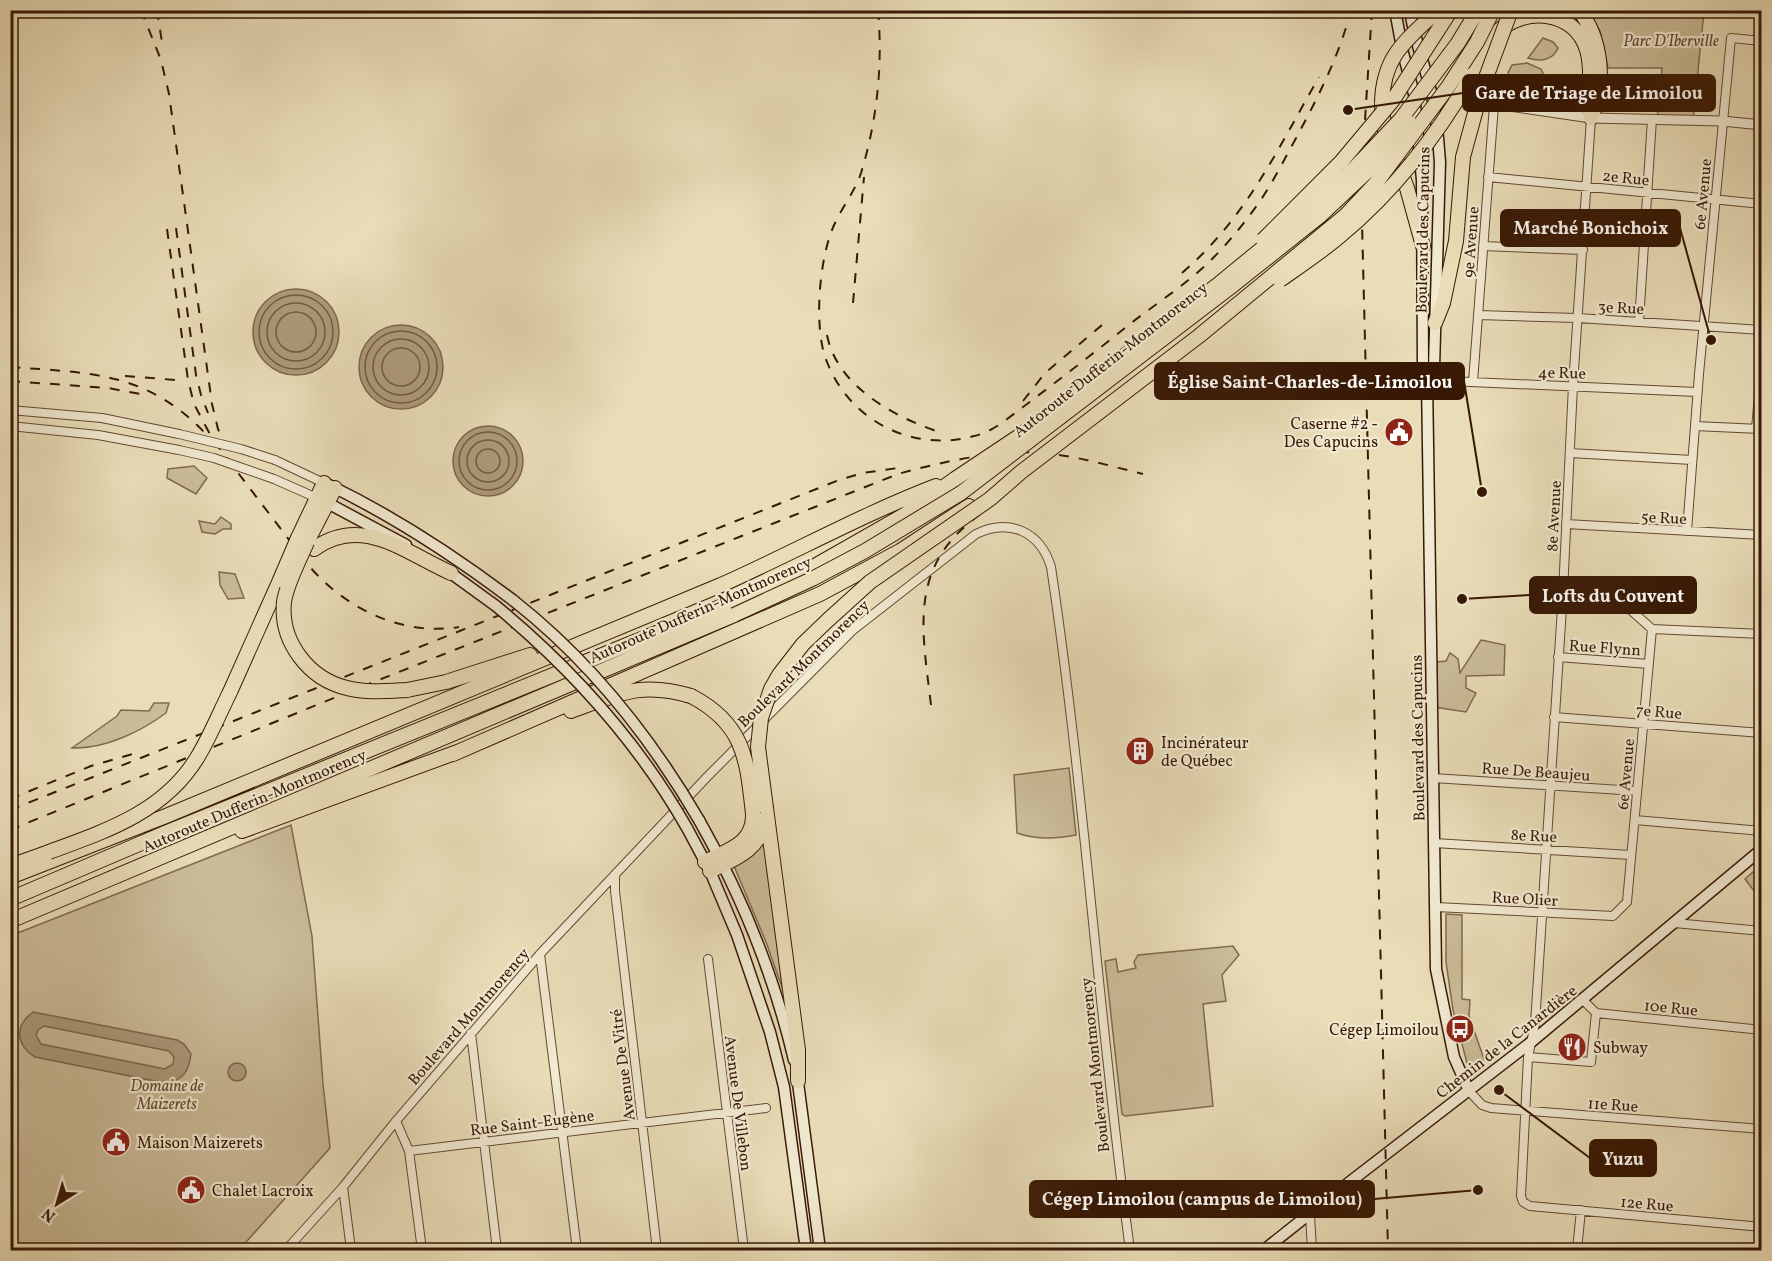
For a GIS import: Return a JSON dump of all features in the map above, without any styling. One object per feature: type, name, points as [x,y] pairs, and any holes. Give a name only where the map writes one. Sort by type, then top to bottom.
[{"type":"highway","name":"Autoroute Dufferin-Montmorency","points":[[10,899],[165,833],[734,615],[799,574],[830,559],[906,514],[1018,437],[1220,283],[1347,177],[1382,141],[1448,57],[1478,10]]},
{"type":"highway","name":"Autoroute Dufferin-Montmorency","points":[[10,921],[734,615],[812,579],[865,551],[961,493],[1287,242],[1349,190],[1402,133],[1442,85],[1492,10]]},
{"type":"highway","points":[[798,1081],[798,1050],[762,812],[758,732],[771,689],[789,662],[828,620],[870,582],[990,499],[1021,472],[1199,336],[1345,216],[1376,183],[1464,64],[1492,10]]},
{"type":"highway","points":[[1435,323],[1443,303],[1456,241],[1463,158],[1481,92],[1511,10]]},
{"type":"highway","points":[[1579,10],[1594,34],[1598,48],[1598,103],[1591,118]]},
{"type":"highway","points":[[1220,283],[1341,162],[1369,130],[1393,100],[1446,11]]},
{"type":"highway","points":[[1423,246],[1407,188],[1384,127],[1382,103],[1384,80],[1392,58],[1409,36],[1446,11]]},
{"type":"highway","points":[[1199,336],[1234,314],[1331,243],[1373,207],[1436,133],[1491,40],[1502,28],[1514,20],[1528,15],[1546,15],[1571,26],[1587,50],[1590,65],[1588,104],[1591,118]]},
{"type":"highway","points":[[453,754],[734,615],[820,594],[900,551],[1021,472]]},
{"type":"highway","points":[[10,877],[264,775],[721,585],[888,505],[955,479]]},
{"type":"highway","points":[[330,485],[288,585],[284,613],[289,638],[303,662],[323,678],[348,688],[367,691],[407,690],[446,682],[643,616]]},
{"type":"highway","points":[[10,866],[120,825],[160,800],[183,778],[196,760],[306,543],[340,535],[358,534],[385,540],[451,573]]},
{"type":"highway","points":[[185,847],[255,828],[453,754],[624,692],[641,688],[691,696],[717,713],[737,738],[748,767],[762,812],[742,843],[721,860],[707,867]]},
{"type":"main road","name":"Boulevard des Capucins","points":[[1395,10],[1414,94],[1422,180],[1423,367],[1427,381],[1436,969],[1454,1057],[1469,1091]]},
{"type":"main road","name":"Boulevard des Capucins","points":[[1410,10],[1412,25],[1432,94],[1440,162],[1434,367],[1427,381]]},
{"type":"main road","points":[[1428,80],[1446,96]]},
{"type":"main road","points":[[330,485],[427,539],[514,601],[573,654],[625,714],[674,778],[721,860],[756,936],[770,973],[798,1081],[820,1251]]},
{"type":"main road","points":[[322,500],[384,531],[451,573],[496,606],[539,643],[598,705],[654,777],[687,828],[707,867],[748,964],[777,1059],[784,1087],[806,1251]]},
{"type":"main road","name":"Chemin de la Canardière","points":[[1264,1251],[1530,1043],[1761,849]]},
{"type":"street","name":"6e Avenue","points":[[1687,531],[1697,392],[1731,38],[1761,41]]},
{"type":"street","points":[[1414,94],[1432,94],[1591,118],[1761,124]]},
{"type":"street","name":"9e Avenue","points":[[1473,382],[1494,105]]},
{"type":"street","name":"8e Avenue","points":[[1581,1210],[1530,1206],[1523,1202],[1521,1196],[1528,1058],[1535,1024],[1591,118]]},
{"type":"street","points":[[1639,322],[1652,119]]},
{"type":"street","name":"2e Rue","points":[[1488,177],[1761,204]]},
{"type":"street","points":[[1483,246],[1583,250]]},
{"type":"street","name":"3e Rue","points":[[1478,315],[1578,318],[1761,330]]},
{"type":"street","points":[[1695,426],[1759,429],[1761,361]]},
{"type":"street","name":"4e Rue","points":[[1427,381],[1573,385],[1697,392]]},
{"type":"street","points":[[10,410],[102,418],[179,434],[275,460],[330,485]]},
{"type":"street","points":[[10,426],[98,435],[213,458],[274,479],[322,500]]},
{"type":"street","points":[[1570,453],[1692,460]]},
{"type":"street","name":"5e Rue","points":[[1566,524],[1761,535]]},
{"type":"street","name":"Boulevard Montmorency","points":[[286,1251],[540,954],[760,722],[874,612],[983,531],[1004,526],[1033,537],[1048,556],[1051,567],[1067,675],[1119,1168],[1130,1251]]},
{"type":"street","points":[[1563,592],[1615,596],[1652,629],[1761,634]]},
{"type":"street","name":"6e Avenue","points":[[1613,916],[1627,902],[1652,629]]},
{"type":"street","name":"Rue Flynn","points":[[1558,657],[1649,664]]},
{"type":"street","name":"7e Rue","points":[[1554,717],[1761,733]]},
{"type":"street","name":"Rue De Beaujeu","points":[[1433,778],[1637,791]]},
{"type":"street","points":[[1635,820],[1761,831]]},
{"type":"street","name":"8e Rue","points":[[1434,843],[1631,855]]},
{"type":"street","name":"Avenue De Vitré","points":[[615,876],[657,1251]]},
{"type":"street","name":"Rue Olier","points":[[1436,907],[1613,916]]},
{"type":"street","points":[[1674,923],[1761,931]]},
{"type":"street","points":[[540,954],[577,1251]]},
{"type":"street","name":"Avenue De Villebon","points":[[708,959],[744,1251]]},
{"type":"street","points":[[1528,1058],[1592,1062],[1596,1013],[1583,1000]]},
{"type":"street","name":"10e Rue","points":[[1596,1013],[1761,1030]]},
{"type":"street","points":[[471,1033],[497,1251]]},
{"type":"street","name":"11e Rue","points":[[1469,1091],[1482,1105],[1491,1108],[1761,1129]]},
{"type":"street","name":"Rue Saint-Eugène","points":[[409,1151],[766,1108]]},
{"type":"street","points":[[396,1121],[409,1151],[422,1251]]},
{"type":"street","points":[[343,1187],[351,1251]]},
{"type":"street","points":[[1577,1251],[1581,1210]]},
{"type":"street","name":"12e Rue","points":[[1581,1210],[1761,1227]]},
{"type":"street","points":[[1310,1214],[1312,1251]]},
{"type":"green space","name":"Parc D'Iberville","points":[[1588,11],[1704,11],[1693,120],[1657,119],[1662,68],[1608,68],[1600,31]]},
{"type":"green space","points":[[1543,38],[1553,42],[1558,48],[1556,52],[1546,59],[1528,58]]},
{"type":"green space","points":[[1527,63],[1541,69],[1547,82],[1556,87],[1556,95],[1515,91],[1510,87],[1508,73],[1512,65]]},
{"type":"green space","points":[[194,466],[207,478],[196,494],[167,478],[168,469]]},
{"type":"green space","points":[[221,517],[231,524],[231,529],[223,529],[215,534],[202,532],[199,521],[215,524]]},
{"type":"green space","points":[[219,572],[235,574],[244,598],[228,599],[220,585]]},
{"type":"green space","points":[[1481,640],[1505,645],[1504,675],[1466,676],[1466,688],[1476,693],[1466,712],[1434,707],[1437,662],[1446,661],[1450,653],[1458,659],[1460,673]]},
{"type":"green space","points":[[154,703],[169,703],[166,713],[145,727],[97,746],[72,748],[117,716],[121,710],[149,711]]},
{"type":"green space","points":[[1069,768],[1076,835],[1046,838],[1017,833],[1014,775]]},
{"type":"green space","name":"Domaine de Maizerets","points":[[291,825],[312,936],[330,1148],[239,1250],[11,1250],[10,936]]},
{"type":"green space","points":[[763,836],[787,989],[783,990],[766,942],[734,866]]},
{"type":"green space","points":[[1761,865],[1761,900],[1745,879]]},
{"type":"green space","points":[[1446,914],[1462,915],[1462,999],[1470,1000],[1469,1016],[1484,1059],[1483,1065],[1477,1068],[1467,1063],[1453,1010],[1446,962]]},
{"type":"green space","points":[[1233,946],[1239,955],[1222,975],[1226,1001],[1203,1004],[1213,1106],[1125,1116],[1122,1114],[1105,961],[1116,959],[1118,972],[1136,968],[1134,962],[1138,955]]},
{"type":"water","points":[[443,11],[489,11],[487,17]]},
{"type":"water","points":[[296,289],[312,293],[326,302],[335,316],[339,332],[335,348],[326,362],[312,371],[296,375],[280,371],[266,362],[257,348],[253,332],[257,316],[266,302],[280,293]]},
{"type":"water","points":[[401,325],[417,328],[436,344],[443,367],[440,383],[424,402],[401,409],[385,406],[366,390],[359,367],[362,351],[378,332]]},
{"type":"water","points":[[488,426],[501,429],[513,436],[520,448],[523,461],[520,474],[513,486],[501,493],[488,496],[475,493],[463,486],[456,474],[453,461],[456,448],[463,436],[475,429]]},
{"type":"water","points":[[33,1012],[177,1040],[184,1044],[191,1054],[189,1065],[181,1077],[165,1083],[35,1057],[21,1041],[20,1029]],"holes":[[[44,1026],[169,1051],[174,1057],[173,1064],[165,1069],[41,1044],[36,1035],[38,1030]]]},
{"type":"water","points":[[237,1063],[243,1066],[246,1072],[243,1078],[237,1081],[231,1078],[228,1072],[231,1066]]},
{"type":"railway","points":[[141,10],[161,60],[169,94],[212,404],[218,429],[227,450]]},
{"type":"railway","points":[[157,10],[163,49]]},
{"type":"railway","points":[[878,10],[880,51],[875,113],[861,173],[829,237],[820,292],[820,331],[827,362],[837,383],[851,401],[886,428],[907,436],[929,440],[951,440],[974,436],[1000,424],[1184,283],[1220,251],[1258,204],[1282,165],[1327,77],[1351,10]]},
{"type":"railway","points":[[1372,10],[1361,183],[1388,1250]]},
{"type":"railway","points":[[1182,273],[1205,251],[1243,206],[1319,77]]},
{"type":"railway","points":[[853,303],[864,177]]},
{"type":"railway","points":[[176,228],[196,375],[208,413]]},
{"type":"railway","points":[[167,229],[188,380],[194,404],[213,440],[309,566],[340,595],[358,607],[396,623],[438,629],[459,627]]},
{"type":"railway","points":[[1023,401],[1045,373],[1108,320]]},
{"type":"railway","points":[[827,335],[833,354],[843,370],[871,398],[906,419],[942,433]]},
{"type":"railway","points":[[10,367],[91,374],[138,386],[182,412],[204,432]]},
{"type":"railway","points":[[125,376],[176,380]]},
{"type":"railway","points":[[10,381],[108,388],[140,394]]},
{"type":"railway","points":[[10,830],[346,693],[898,474],[970,458],[1026,452],[1068,456],[1143,474]]},
{"type":"railway","points":[[10,810],[839,480],[863,473],[898,468]]},
{"type":"railway","points":[[931,705],[924,647],[924,620],[926,595],[932,572],[944,550],[962,529],[988,509]]},
{"type":"railway","points":[[10,799],[91,766],[136,753]]},
{"type":"place","name":"Gare de Triage de Limoilou","points":[[1348,110]]},
{"type":"place","name":"Marché Bonichoix","points":[[1711,340]]},
{"type":"place","name":"Caserne #2 - Des Capucins","points":[[1399,432]]},
{"type":"place","name":"Église Saint-Charles-de-Limoilou","points":[[1482,492]]},
{"type":"place","name":"Lofts du Couvent","points":[[1462,599]]},
{"type":"place","name":"Incinérateur de Québec","points":[[1140,751]]},
{"type":"place","name":"Cégep Limoilou","points":[[1460,1029]]},
{"type":"place","name":"Subway","points":[[1572,1047]]},
{"type":"place","name":"Yuzu","points":[[1499,1090]]},
{"type":"place","name":"Maison Maizerets","points":[[116,1142]]},
{"type":"place","name":"Chalet Lacroix","points":[[191,1190]]},
{"type":"place","name":"Cégep Limoilou (campus de Limoilou)","points":[[1478,1190]]}]
